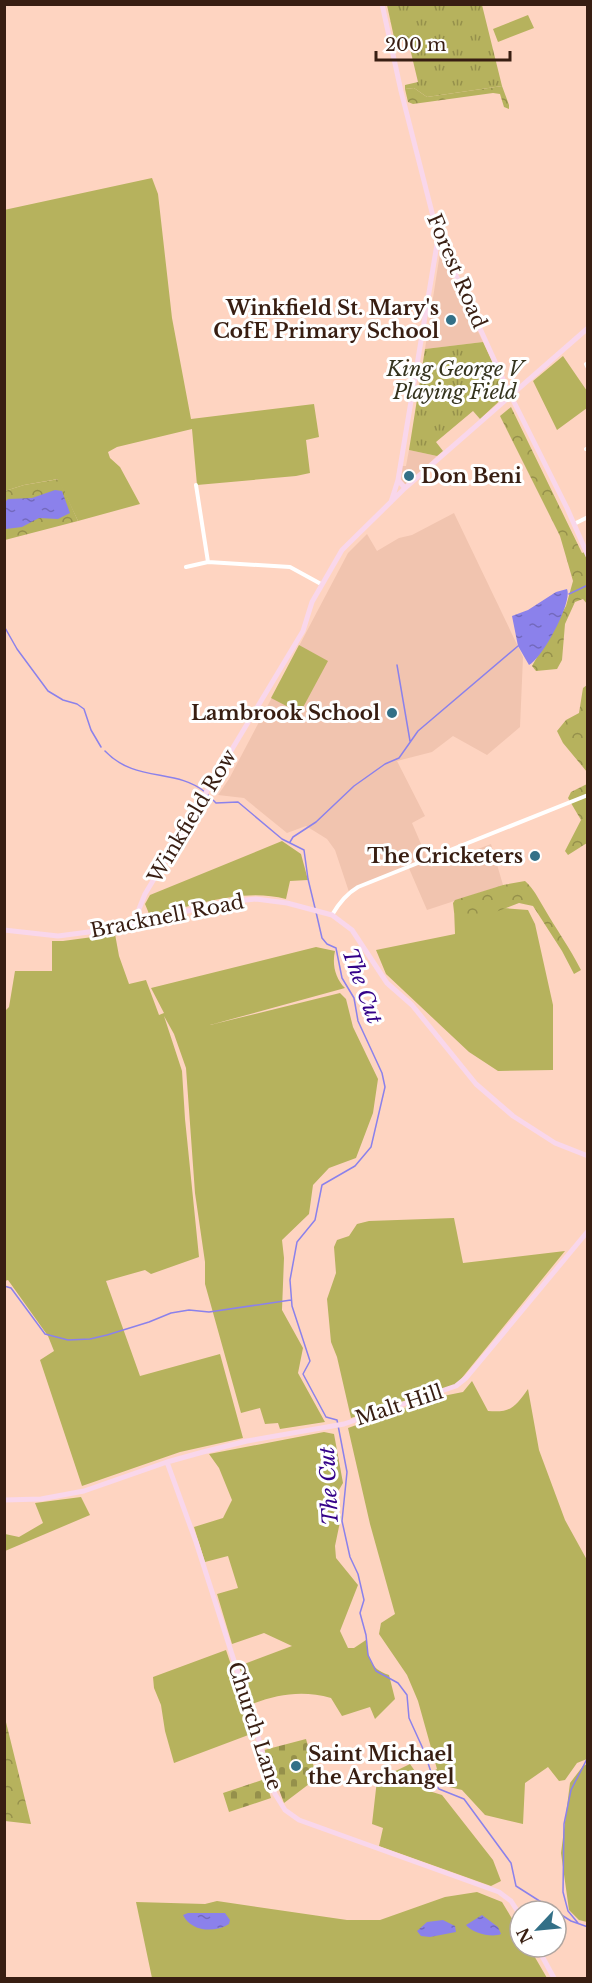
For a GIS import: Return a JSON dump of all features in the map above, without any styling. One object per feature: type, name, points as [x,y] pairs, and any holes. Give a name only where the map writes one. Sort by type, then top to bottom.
[{"type":"main road","name":"Forest Road","points":[[382,4],[401,91],[438,236],[588,556]]},
{"type":"main road","name":"Winkfield Row","points":[[391,503],[398,480],[438,236]]},
{"type":"main road","name":"Winkfield Row","points":[[140,924],[139,909],[145,894],[303,631],[312,602],[342,550],[405,488],[588,328]]},
{"type":"main road","points":[[398,480],[405,488]]},
{"type":"main road","name":"Bracknell Road","points":[[4,930],[58,936],[140,924],[225,902],[256,899],[287,903],[332,915],[352,930],[387,983],[412,1005],[476,1084],[513,1116],[555,1143],[588,1156]]},
{"type":"main road","name":"Malt Hill","points":[[4,1500],[41,1499],[84,1491],[167,1462],[247,1441],[338,1425],[456,1386],[466,1378],[588,1231]]},
{"type":"main road","name":"Church Lane","points":[[167,1462],[196,1542],[275,1794],[285,1810],[299,1820],[499,1892],[508,1899]]},
{"type":"main road","points":[[544,1959],[554,1978]]},
{"type":"street","points":[[196,485],[208,562]]},
{"type":"street","points":[[574,525],[588,518]]},
{"type":"street","points":[[186,567],[208,562],[290,567],[321,584]]},
{"type":"street","points":[[332,915],[341,901],[358,887],[588,795]]},
{"type":"shaded area","name":"Winkfield St. Mary's CofE Primary School","points":[[440,253],[483,342],[425,349]]},
{"type":"shaded area","points":[[409,450],[437,456],[405,485],[401,481],[402,466],[406,466]]},
{"type":"shaded area","name":"Lambrook School","points":[[454,513],[523,657],[520,727],[487,755],[453,736],[432,752],[397,761],[425,816],[412,823],[431,867],[491,844],[503,885],[427,910],[408,866],[349,892],[335,850],[327,839],[306,826],[287,833],[244,798],[218,795],[229,779],[348,553],[367,534],[377,551],[399,538],[412,535]]},
{"type":"green space","points":[[387,5],[482,5],[502,86],[427,97],[414,88],[405,89],[405,85],[418,82],[408,40],[395,42]]},
{"type":"green space","points":[[528,15],[534,28],[498,42],[493,29]]},
{"type":"green space","points":[[502,86],[509,109],[504,107],[500,94],[493,93],[413,104],[408,102],[405,89],[414,88],[427,97]]},
{"type":"green space","points":[[152,178],[158,194],[172,318],[191,419],[314,404],[319,437],[306,440],[310,473],[197,485],[192,429],[117,447],[108,452],[110,458],[120,467],[140,504],[78,521],[58,479],[5,491],[4,210]]},
{"type":"green space","name":"King George V Playing Field","points":[[483,342],[507,394],[480,419],[473,411],[436,442],[443,451],[437,456],[409,450],[425,349]]},
{"type":"green space","points":[[563,356],[587,391],[587,408],[557,430],[533,381]]},
{"type":"green space","points":[[511,407],[582,553],[587,551],[587,604],[583,599],[575,602],[565,624],[562,660],[557,669],[536,671],[532,666],[566,606],[573,581],[560,536],[500,416]]},
{"type":"green space","points":[[59,479],[78,521],[5,540],[5,491]]},
{"type":"green space","points":[[299,645],[328,661],[300,713],[271,698]]},
{"type":"green space","points":[[587,685],[587,772],[563,743],[557,731],[566,720],[579,713],[583,688]]},
{"type":"green space","points":[[587,784],[587,843],[568,855],[565,851],[581,820],[568,798],[571,792]]},
{"type":"green space","points":[[282,841],[301,854],[308,880],[290,881],[286,899],[252,895],[235,896],[150,916],[145,904],[150,895]]},
{"type":"green space","points":[[525,881],[536,894],[581,970],[574,974],[533,906],[519,903],[493,913],[460,920],[454,912],[455,900],[503,885]]},
{"type":"green space","points":[[491,907],[528,910],[535,924],[553,1005],[553,1070],[498,1071],[469,1052],[386,974],[376,950],[455,934],[454,908]]},
{"type":"green space","points":[[115,934],[119,956],[129,984],[146,980],[159,1015],[164,1013],[151,988],[316,947],[335,951],[335,971],[345,988],[210,1025],[340,993],[346,999],[353,1027],[378,1079],[373,1113],[356,1158],[329,1168],[313,1185],[309,1214],[282,1240],[284,1258],[282,1310],[303,1348],[298,1373],[325,1422],[280,1429],[278,1423],[265,1424],[260,1408],[241,1413],[205,1284],[205,1262],[195,1193],[186,1068],[174,1034],[164,1016],[182,1071],[199,1257],[151,1274],[145,1270],[106,1281],[140,1376],[220,1354],[243,1438],[180,1452],[82,1486],[40,1360],[54,1351],[48,1336],[8,1280],[5,1281],[5,1011],[9,1007],[15,971],[52,971],[52,941]]},
{"type":"green space","points":[[454,1218],[463,1263],[565,1251],[457,1384],[351,1418],[337,1357],[331,1342],[327,1299],[336,1273],[334,1247],[337,1240],[349,1236],[357,1224],[369,1221]]},
{"type":"green space","points":[[472,1381],[488,1411],[512,1408],[528,1389],[539,1450],[565,1520],[587,1560],[587,1759],[577,1763],[565,1780],[559,1781],[548,1767],[525,1783],[523,1824],[485,1815],[462,1790],[445,1786],[430,1773],[437,1769],[418,1701],[407,1675],[379,1634],[381,1623],[395,1614],[370,1524],[348,1428],[433,1398],[463,1392]]},
{"type":"green space","points":[[324,1432],[334,1434],[343,1483],[336,1495],[335,1506],[341,1517],[335,1546],[336,1558],[358,1585],[340,1631],[348,1648],[354,1648],[366,1640],[371,1662],[377,1669],[389,1675],[395,1699],[375,1719],[370,1707],[342,1716],[331,1698],[310,1694],[281,1696],[252,1704],[239,1666],[292,1646],[264,1633],[232,1644],[217,1594],[238,1588],[228,1556],[205,1562],[194,1527],[223,1518],[232,1500],[219,1468],[209,1454]]},
{"type":"green space","points":[[81,1497],[90,1515],[5,1551],[5,1534],[19,1537],[43,1523],[35,1503]]},
{"type":"green space","points":[[226,1650],[244,1703],[251,1734],[174,1763],[153,1677]]},
{"type":"green space","points":[[5,1718],[31,1824],[5,1821]]},
{"type":"green space","points":[[306,1739],[317,1778],[284,1803],[264,1750]]},
{"type":"green space","points":[[410,1764],[429,1791],[442,1795],[493,1860],[501,1881],[491,1886],[379,1846],[383,1828],[372,1824],[377,1780]]},
{"type":"green space","points":[[587,1764],[587,1922],[579,1920],[569,1910],[561,1853],[570,1783]]},
{"type":"green space","points":[[265,1779],[271,1798],[229,1812],[223,1793]]},
{"type":"green space","points":[[477,1892],[502,1902],[508,1912],[508,1959],[536,1959],[547,1978],[152,1978],[136,1902],[205,1904],[217,1901],[347,1920],[380,1920],[445,1897]]},
{"type":"water","points":[[55,490],[62,491],[70,513],[58,519],[39,518],[22,527],[5,528],[5,502],[8,499],[32,498]]},
{"type":"water","points":[[567,589],[568,596],[555,630],[535,661],[529,665],[518,646],[512,616],[528,610],[556,592]]},
{"type":"water","points":[[225,1913],[230,1920],[229,1924],[217,1929],[197,1928],[183,1915]]},
{"type":"water","points":[[482,1915],[498,1927],[501,1934],[482,1934],[466,1925]]},
{"type":"water","points":[[443,1920],[455,1926],[456,1932],[430,1937],[421,1936],[417,1931],[427,1922]]},
{"type":"waterway","points":[[569,594],[588,585]]},
{"type":"waterway","name":"The Cut","points":[[4,626],[17,649],[48,691],[84,709],[91,730],[101,747]]},
{"type":"waterway","points":[[290,842],[293,837],[316,822],[354,786],[385,764],[399,758],[418,731],[518,646]]},
{"type":"waterway","points":[[397,665],[410,741]]},
{"type":"waterway","name":"The Cut","points":[[105,751],[129,768],[181,780],[205,792]]},
{"type":"waterway","name":"The Cut","points":[[208,795],[216,803],[238,802],[282,839],[304,850],[315,908]]},
{"type":"waterway","name":"The Cut","points":[[316,912],[322,938],[327,944],[336,948],[342,978],[354,998],[358,1021],[382,1073],[385,1087],[371,1147],[355,1166],[322,1185],[315,1220],[297,1242],[290,1280],[292,1306],[310,1361],[303,1374],[326,1417],[337,1420],[347,1472],[342,1521],[350,1557],[358,1574],[364,1600],[360,1613],[368,1655],[376,1671],[398,1683],[407,1695],[409,1718],[424,1751],[435,1784],[439,1789],[464,1799],[511,1863],[516,1886],[571,1921],[588,1927]]},
{"type":"waterway","points":[[4,1286],[11,1288],[45,1334],[68,1340],[90,1339],[107,1335],[171,1313],[189,1310],[209,1312],[291,1300]]},
{"type":"waterway","points":[[578,1923],[568,1911],[563,1892],[564,1824],[571,1790],[588,1757]]},
{"type":"place","name":"Winkfield St. Mary's CofE Primary School","points":[[451,320]]},
{"type":"place","name":"Don Beni","points":[[409,476]]},
{"type":"place","name":"Lambrook School","points":[[392,713]]},
{"type":"place","name":"The Cricketers","points":[[535,856]]},
{"type":"place","name":"Saint Michael the Archangel","points":[[296,1766]]}]
